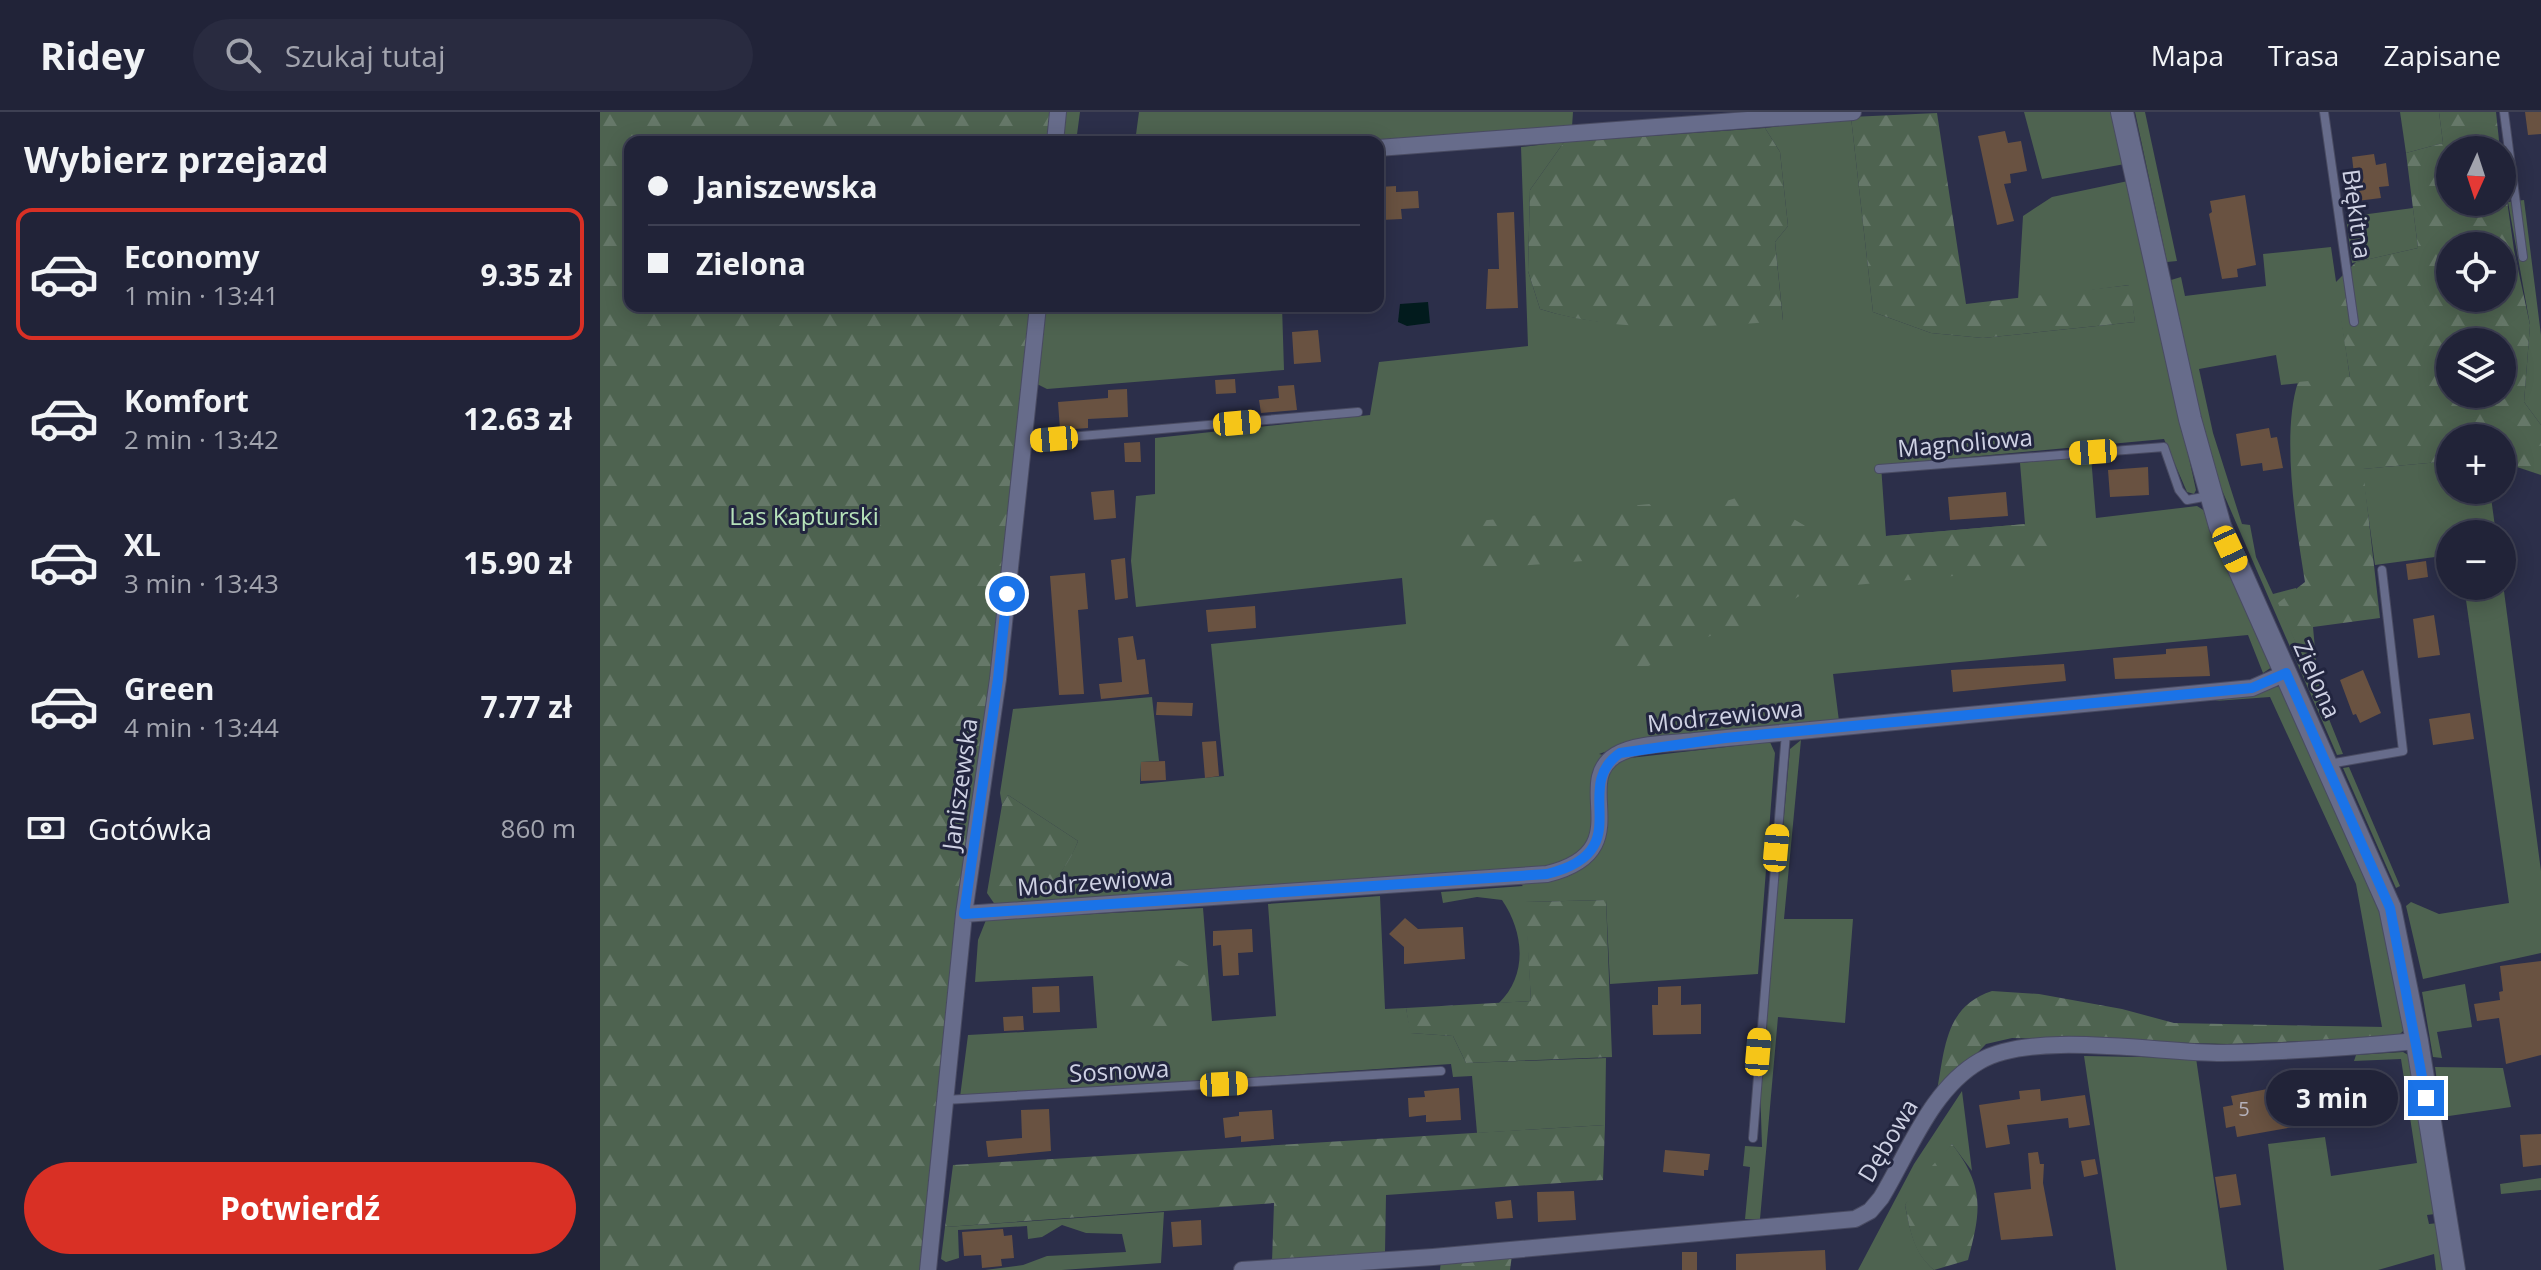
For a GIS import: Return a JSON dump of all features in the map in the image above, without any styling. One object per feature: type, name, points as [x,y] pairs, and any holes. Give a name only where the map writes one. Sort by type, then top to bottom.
[{"type":"street","points":[[1056,136],[1058,112]]},
{"type":"street","points":[[1384,148],[1853,112]]},
{"type":"street","name":"Zielona","points":[[2122,112],[2210,496],[2220,526],[2390,908],[2417,1041],[2454,1270]]},
{"type":"street","name":"Janiszewska","points":[[928,1270],[964,914],[998,679],[1037,312]]},
{"type":"street","name":"Modrzewiowa","points":[[964,914],[1547,874],[1570,868],[1590,854],[1599,822],[1602,772],[1608,761],[1620,753],[1786,732],[2252,688],[2286,673]]},
{"type":"street","name":"Dębowa","points":[[1242,1270],[1432,1264],[1855,1219],[1870,1211],[1881,1198],[1932,1109],[1954,1081],[1981,1061],[2014,1050],[2103,1047],[2221,1053],[2417,1041]]},
{"type":"lane","name":"Błękitna","points":[[2324,112],[2354,322]]},
{"type":"lane","points":[[2504,112],[2523,257]]},
{"type":"lane","points":[[1023,441],[1358,412]]},
{"type":"lane","name":"Magnoliowa","points":[[1879,469],[2164,447],[2179,490],[2187,500],[2210,496]]},
{"type":"lane","points":[[2327,764],[2403,751],[2382,570]]},
{"type":"lane","points":[[1753,1138],[1786,732]]},
{"type":"lane","name":"Sosnowa","points":[[944,1100],[1441,1071]]},
{"type":"green space","name":"Las Kapturski","points":[[600,112],[1053,112],[1051,136],[624,136],[624,312],[1031,312],[956,1018],[920,1270],[600,1270]]},
{"type":"green space","points":[[1062,112],[1080,112],[1077,136],[1059,136]]},
{"type":"green space","points":[[1139,112],[1573,112],[1572,127],[1384,141],[1384,136],[1136,136]]},
{"type":"green space","points":[[2024,112],[2113,112],[2125,164],[2042,179]]},
{"type":"green space","points":[[2135,112],[2145,112],[2177,261],[2167,262]]},
{"type":"green space","points":[[2400,112],[2439,112],[2442,136],[2436,136],[2436,145],[2406,153]]},
{"type":"green space","points":[[2439,112],[2496,112],[2499,136],[2442,136]]},
{"type":"green space","points":[[1937,113],[1966,304],[2130,285],[2135,322],[1983,338],[1931,333],[1873,312],[1851,117]]},
{"type":"green space","points":[[1851,117],[1873,312],[1931,333],[1983,338],[2135,322],[2129,285],[2018,300],[2023,216],[2052,197],[2128,181],[2196,490],[2194,494],[2187,492],[2164,439],[1881,465],[1886,536],[2025,524],[2020,463],[2091,456],[2096,518],[2197,506],[2205,511],[2272,667],[2263,673],[2248,635],[1833,674],[1839,721],[1627,744],[1599,754],[1621,759],[1770,742],[1775,753],[1758,974],[1610,984],[1606,900],[1526,902],[1531,1001],[1499,1003],[1515,980],[1520,953],[1509,912],[1502,900],[1477,897],[1443,903],[1441,892],[1523,886],[1506,871],[998,909],[1026,899],[1047,885],[1065,866],[1078,841],[1008,795],[1002,805],[1000,793],[1013,709],[1152,697],[1159,761],[1141,762],[1140,784],[1224,776],[1211,644],[1406,624],[1402,578],[1136,607],[1131,561],[1136,496],[1155,494],[1155,438],[1370,415],[1379,362],[1528,346],[1521,147],[1564,142],[1530,190],[1528,271],[1540,309],[1600,322],[1630,324],[1783,320],[1775,242],[1788,226],[1780,152],[1765,128]]},
{"type":"green space","points":[[1765,128],[1780,152],[1788,226],[1775,242],[1783,321],[1661,327],[1600,322],[1540,309],[1528,271],[1530,190],[1564,142]]},
{"type":"green space","points":[[2436,145],[2436,216],[2509,216],[2511,232],[2436,232],[2436,312],[2516,312],[2516,259],[2530,325],[2524,402],[2541,425],[2541,475],[2516,467],[2516,424],[2436,424],[2436,462],[2363,469],[2380,618],[2313,627],[2317,672],[2309,673],[2278,603],[2305,582],[2290,454],[2293,404],[2298,382],[2350,377],[2335,283],[2356,262],[2418,248],[2406,153]]},
{"type":"green space","points":[[2524,200],[2541,335],[2541,425],[2524,402],[2530,325],[2516,232],[2513,232],[2511,216],[2516,216],[2516,201]]},
{"type":"green space","points":[[2413,208],[2418,248],[2352,263],[2346,217]]},
{"type":"green space","points":[[2331,247],[2350,378],[2281,385],[2276,355],[2199,369],[2213,433],[2242,524],[2250,525],[2256,557],[2273,594],[2296,588],[2296,592],[2279,603],[2309,673],[2317,672],[2323,704],[2343,754],[2337,755],[2218,481],[2200,419],[2171,280],[2181,277],[2185,296],[2266,286],[2263,254]]},
{"type":"green space","points":[[1044,312],[1282,312],[1284,370],[1047,389],[1037,384]]},
{"type":"green space","points":[[2436,462],[2436,504],[2492,504],[2494,520],[2436,520],[2436,557],[2375,565],[2362,469]]},
{"type":"green space","points":[[1736,498],[1785,514],[1819,534],[1848,531],[1886,536],[2026,524],[2047,531],[2051,549],[2043,563],[2019,570],[1811,589],[1764,617],[1710,636],[1632,674],[1617,667],[1602,645],[1610,628],[1637,609],[1624,570],[1597,560],[1464,570],[1457,548],[1461,524],[1649,504],[1680,515]]},
{"type":"green space","points":[[2466,600],[2505,600],[2541,871],[2541,953],[2423,979],[2406,906],[2411,902],[2439,914],[2509,903]]},
{"type":"green space","points":[[2280,686],[2376,898],[2406,1028],[2399,1035],[2384,1038],[2356,884],[2270,697],[2215,701]]},
{"type":"green space","points":[[1801,740],[1784,919],[1853,919],[1845,1023],[1778,1017],[1760,1219],[1745,1219],[1750,1167],[1743,1166],[1745,1146],[1762,1147],[1760,1085],[1790,749]]},
{"type":"green space","points":[[2349,767],[2400,886],[2396,888],[2343,768]]},
{"type":"green space","points":[[1008,795],[1078,841],[1065,866],[1048,885],[1026,899],[998,909],[987,893],[1002,805]]},
{"type":"green space","points":[[1380,896],[1385,1009],[1406,1008],[1411,1033],[1453,1036],[1466,1063],[1606,1058],[1605,1125],[1477,1133],[1472,1076],[1453,1077],[1451,1064],[960,1097],[968,1035],[1097,1028],[1093,976],[975,982],[978,940],[986,920],[1203,908],[1212,1021],[1276,1016],[1268,904]]},
{"type":"green space","points":[[1606,900],[1612,1057],[1466,1063],[1453,1036],[1410,1033],[1406,1008],[1531,1001],[1525,902]]},
{"type":"green space","points":[[1175,958],[1205,975],[1208,991],[1200,1014],[1171,1026],[1142,1029],[1122,1016],[1123,994],[1148,969]]},
{"type":"green space","points":[[2465,984],[2472,1027],[2437,1032],[2442,1058],[2433,1057],[2422,992]]},
{"type":"green space","points":[[1992,991],[2039,994],[2122,1009],[2174,1023],[2384,1027],[2384,1038],[2227,1044],[2012,1038],[1986,1044],[1936,1096],[1945,1048],[1955,1020],[1976,998]]},
{"type":"green space","points":[[2403,1052],[2410,1056],[2435,1214],[2427,1215],[2429,1224],[2438,1223],[2447,1270],[2436,1270],[2434,1254],[2378,1270],[2284,1270],[2268,1144],[2325,1137],[2331,1176],[2417,1163],[2401,1059],[2354,1061],[2356,1055]]},
{"type":"green space","points":[[2084,1056],[2196,1058],[2227,1270],[2116,1270]]},
{"type":"green space","points":[[2435,1067],[2503,1068],[2511,1107],[2442,1117]]},
{"type":"green space","points":[[1962,1091],[1972,1171],[1952,1144],[1905,1205],[1917,1249],[1934,1270],[1858,1270],[1914,1164]]},
{"type":"green space","points":[[1605,1125],[1603,1180],[1386,1195],[1385,1252],[1272,1262],[1274,1203],[945,1227],[953,1165]]},
{"type":"green space","points":[[1952,1144],[1963,1159],[1975,1187],[1976,1227],[1968,1260],[1934,1270],[1917,1249],[1905,1205],[1922,1177]]},
{"type":"green space","points":[[2541,1178],[2541,1190],[2501,1194],[2500,1184]]},
{"type":"green space","points":[[1164,1212],[1161,1263],[1062,1270],[985,1270],[1023,1265],[1047,1256],[1126,1252],[1122,1234],[1086,1233],[1062,1225],[1042,1237],[1028,1239],[1027,1226],[958,1230],[959,1258],[946,1262],[941,1259],[945,1227]]},
{"type":"green space","points":[[1512,1255],[1510,1270],[1440,1270],[1441,1260]]},
{"type":"shaded area","points":[[1428,302],[1430,323],[1407,326],[1398,322],[1400,304]]},
{"type":"building","points":[[2525,112],[2541,112],[2541,134],[2528,135]]},
{"type":"building","points":[[2005,131],[2008,143],[2021,141],[2027,171],[2010,174],[2011,183],[2004,184],[2014,221],[1997,225],[1978,136]]},
{"type":"building","points":[[2374,154],[2376,165],[2386,163],[2389,186],[2379,187],[2381,198],[2357,201],[2352,157]]},
{"type":"building","points":[[1396,186],[1396,192],[1418,191],[1419,208],[1401,209],[1402,219],[1384,220],[1384,187]]},
{"type":"building","points":[[2245,195],[2256,265],[2237,269],[2238,277],[2222,279],[2209,214],[2212,212],[2210,201]]},
{"type":"building","points":[[1514,212],[1518,308],[1486,309],[1488,269],[1499,269],[1497,213]]},
{"type":"building","points":[[1318,330],[1321,362],[1294,364],[1292,332]]},
{"type":"building","points":[[1235,379],[1236,393],[1216,394],[1215,380]]},
{"type":"building","points":[[1294,385],[1297,410],[1261,413],[1259,400],[1279,398],[1278,386]]},
{"type":"building","points":[[1127,389],[1128,417],[1088,419],[1088,428],[1060,430],[1058,402],[1108,398],[1108,390]]},
{"type":"building","points":[[2269,428],[2271,438],[2277,437],[2283,468],[2263,471],[2262,463],[2241,466],[2236,434]]},
{"type":"building","points":[[1140,442],[1141,462],[1125,462],[1124,443]]},
{"type":"building","points":[[2148,467],[2149,495],[2110,497],[2108,470]]},
{"type":"building","points":[[1114,490],[1116,518],[1094,520],[1091,492]]},
{"type":"building","points":[[2006,492],[2008,516],[1950,520],[1948,497]]},
{"type":"building","points":[[1125,558],[1128,598],[1115,600],[1111,560]]},
{"type":"building","points":[[2426,561],[2428,577],[2408,580],[2406,564]]},
{"type":"building","points":[[1085,573],[1088,609],[1078,610],[1084,694],[1059,695],[1050,576]]},
{"type":"building","points":[[1255,606],[1256,628],[1208,632],[1206,610]]},
{"type":"building","points":[[2434,615],[2440,655],[2418,658],[2413,619]]},
{"type":"building","points":[[1133,636],[1137,660],[1145,659],[1149,694],[1101,699],[1099,684],[1122,682],[1118,638]]},
{"type":"building","points":[[2207,646],[2210,676],[2115,679],[2113,658],[2166,654],[2166,649]]},
{"type":"building","points":[[2064,664],[2066,681],[1953,692],[1951,670]]},
{"type":"building","points":[[2363,670],[2381,713],[2360,723],[2356,714],[2353,715],[2340,680]]},
{"type":"building","points":[[1157,702],[1193,703],[1192,716],[1156,715]]},
{"type":"building","points":[[2470,713],[2474,739],[2433,745],[2429,719]]},
{"type":"building","points":[[1216,741],[1219,776],[1205,778],[1202,742]]},
{"type":"building","points":[[1165,761],[1166,780],[1141,781],[1141,762]]},
{"type":"building","points":[[1405,918],[1418,929],[1463,927],[1465,959],[1404,964],[1404,947],[1389,934]]},
{"type":"building","points":[[1252,929],[1253,952],[1238,953],[1239,975],[1223,976],[1221,945],[1213,946],[1213,931]]},
{"type":"building","points":[[2541,961],[2541,1055],[2506,1064],[2499,1018],[2477,1021],[2474,1004],[2500,1000],[2499,992],[2503,991],[2500,966]]},
{"type":"building","points":[[1059,986],[1060,1012],[1033,1013],[1032,987]]},
{"type":"building","points":[[1681,986],[1681,1005],[1701,1004],[1701,1034],[1653,1035],[1652,1005],[1658,1005],[1658,987]]},
{"type":"building","points":[[1023,1016],[1024,1030],[1004,1031],[1003,1017]]},
{"type":"building","points":[[2283,1086],[2285,1096],[2299,1093],[2301,1102],[2370,1092],[2374,1118],[2328,1124],[2326,1113],[2291,1119],[2293,1127],[2237,1137],[2235,1126],[2226,1128],[2223,1107],[2233,1105],[2231,1096]]},
{"type":"building","points":[[1459,1088],[1461,1120],[1426,1122],[1426,1115],[1409,1117],[1408,1098],[1425,1097],[1424,1091]]},
{"type":"building","points":[[2040,1089],[2041,1101],[2085,1095],[2090,1125],[2069,1128],[2068,1118],[2007,1125],[2010,1144],[1986,1148],[1979,1105],[2020,1099],[2019,1091]]},
{"type":"building","points":[[1049,1109],[1051,1151],[988,1157],[986,1141],[1022,1138],[1021,1110]]},
{"type":"building","points":[[1272,1110],[1274,1139],[1241,1142],[1241,1136],[1225,1138],[1223,1118],[1239,1116],[1239,1112]]},
{"type":"building","points":[[2541,1134],[2541,1165],[2523,1167],[2520,1135]]},
{"type":"building","points":[[1665,1150],[1710,1154],[1708,1170],[1704,1170],[1704,1176],[1663,1172]]},
{"type":"building","points":[[2038,1152],[2040,1164],[2044,1164],[2043,1183],[2053,1236],[2001,1240],[1994,1193],[2031,1189],[2028,1153]]},
{"type":"building","points":[[2095,1159],[2098,1174],[2084,1177],[2081,1161]]},
{"type":"building","points":[[2236,1174],[2241,1205],[2220,1208],[2215,1177]]},
{"type":"building","points":[[1574,1191],[1576,1220],[1538,1222],[1537,1192]]},
{"type":"building","points":[[1511,1200],[1513,1218],[1497,1219],[1495,1202]]},
{"type":"building","points":[[1201,1220],[1202,1245],[1173,1247],[1171,1222]]},
{"type":"building","points":[[1003,1229],[1004,1236],[1012,1235],[1014,1258],[1001,1259],[1002,1266],[982,1268],[981,1255],[964,1256],[962,1232]]},
{"type":"building","points":[[1825,1250],[1826,1270],[1736,1270],[1736,1254]]},
{"type":"building","points":[[1682,1252],[1697,1252],[1697,1270],[1682,1270]]},
{"type":"route","points":[[1007,594],[998,679],[964,914],[1547,874],[1570,868],[1590,854],[1596,842],[1599,822],[1602,772],[1608,761],[1620,753],[1725,738],[2252,688],[2286,673],[2390,908],[2399,941],[2426,1098]]}]
